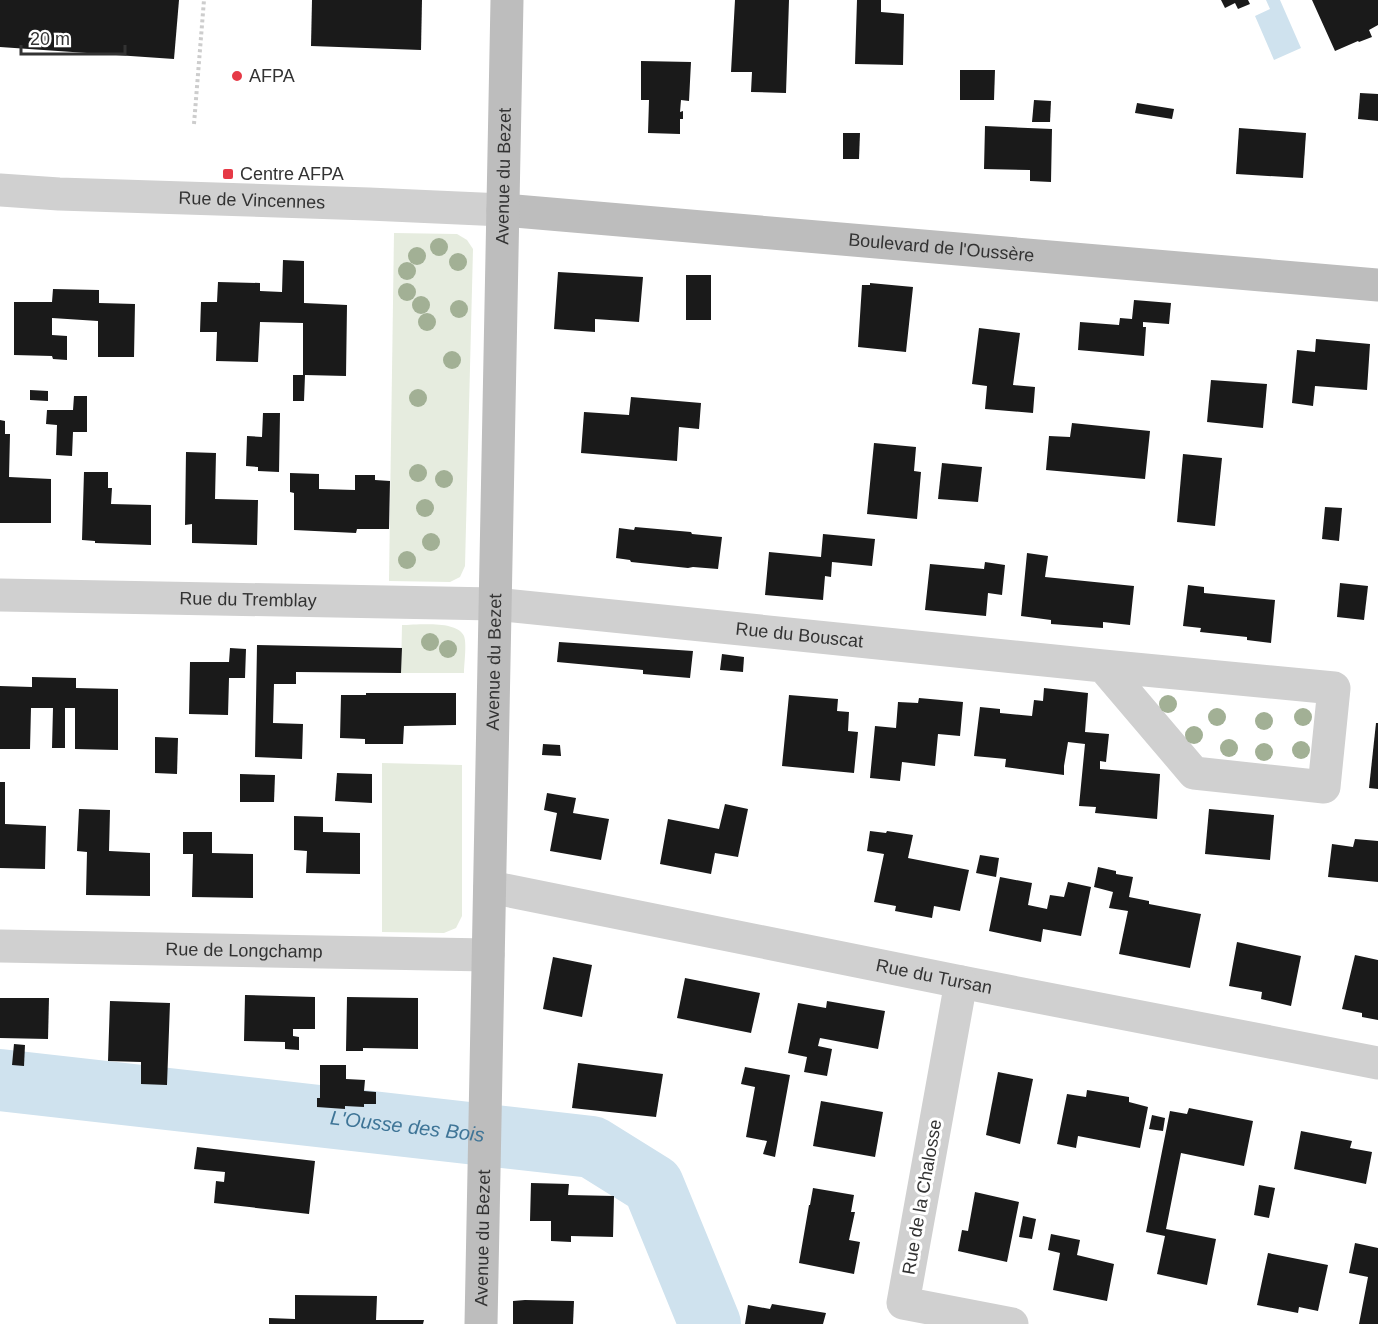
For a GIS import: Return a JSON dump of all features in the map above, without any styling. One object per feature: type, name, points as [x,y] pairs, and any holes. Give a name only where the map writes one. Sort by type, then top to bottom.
[{"type":"street","name":"Avenue du Bezet","points":[[481,1324],[507,0]]},
{"type":"street","name":"Rue de Vincennes","points":[[0,190],[503,210]]},
{"type":"street","name":"Boulevard de l'Oussère","points":[[503,210],[1378,285]]},
{"type":"street","name":"Rue du Tremblay","points":[[0,595],[495,604]]},
{"type":"street","name":"Rue du Bouscat","points":[[495,604],[1334,688],[1324,787],[1194,773],[1103,666]]},
{"type":"street","name":"Rue du Tursan","points":[[490,887],[1378,1063]]},
{"type":"street","name":"Rue de Longchamp","points":[[0,946],[489,955]]},
{"type":"street","name":"Rue de la Chalosse","points":[[961,982],[903,1303],[1012,1324]]},
{"type":"path","points":[[194,124],[204,0]]},
{"type":"shaded area","points":[[394,233],[457,234],[467,240],[473,249],[465,566],[460,577],[450,582],[389,581]]},
{"type":"shaded area","points":[[436,624],[460,631],[465,640],[464,673],[401,673],[402,625]]},
{"type":"shaded area","points":[[382,763],[462,765],[462,916],[456,928],[444,933],[382,932]]},
{"type":"water","points":[[1266,0],[1280,0],[1301,48],[1274,60],[1255,16],[1270,9]]},
{"type":"building","points":[[0,0],[179,0],[174,59],[0,47]]},
{"type":"building","points":[[312,0],[422,0],[421,50],[311,46]]},
{"type":"building","points":[[735,0],[789,0],[786,93],[751,92],[752,72],[731,72]]},
{"type":"building","points":[[857,0],[881,0],[881,12],[904,14],[903,65],[855,64]]},
{"type":"building","points":[[1221,0],[1248,0],[1250,4],[1238,9],[1235,3],[1225,8]]},
{"type":"building","points":[[1312,0],[1378,0],[1378,25],[1369,30],[1372,37],[1335,51]]},
{"type":"building","points":[[641,61],[691,62],[689,101],[681,100],[680,112],[683,111],[683,119],[680,119],[680,134],[648,133],[649,100],[641,100]]},
{"type":"building","points":[[960,70],[995,70],[994,100],[960,100]]},
{"type":"building","points":[[1360,93],[1378,94],[1378,121],[1358,119]]},
{"type":"building","points":[[1034,100],[1051,101],[1050,122],[1032,122]]},
{"type":"building","points":[[1137,103],[1174,109],[1172,119],[1135,113]]},
{"type":"building","points":[[985,126],[1052,129],[1051,182],[1030,181],[1030,170],[984,169]]},
{"type":"building","points":[[1239,128],[1306,133],[1303,178],[1236,174]]},
{"type":"building","points":[[843,133],[860,133],[859,159],[843,159]]},
{"type":"building","points":[[283,260],[304,261],[304,303],[347,305],[346,376],[305,375],[304,401],[293,401],[293,375],[303,375],[303,323],[260,322],[258,362],[216,361],[217,332],[200,332],[201,302],[217,302],[218,282],[260,283],[260,291],[282,292]]},
{"type":"building","points":[[558,272],[643,277],[639,322],[595,319],[595,332],[554,329]]},
{"type":"building","points":[[686,275],[711,275],[711,320],[686,320]]},
{"type":"building","points":[[870,283],[913,287],[906,352],[858,347],[862,285],[870,285]]},
{"type":"building","points":[[53,289],[99,290],[99,303],[135,304],[134,357],[98,357],[98,321],[52,318],[52,335],[67,336],[67,360],[53,359],[52,356],[14,355],[14,302],[52,302]]},
{"type":"building","points":[[1134,300],[1171,303],[1169,324],[1143,322],[1143,327],[1146,327],[1144,356],[1078,350],[1080,322],[1119,325],[1120,318],[1132,319]]},
{"type":"building","points":[[979,328],[1020,333],[1013,385],[1035,387],[1033,413],[985,409],[987,386],[972,384]]},
{"type":"building","points":[[1316,339],[1370,344],[1367,390],[1315,386],[1313,406],[1292,403],[1297,350],[1315,352]]},
{"type":"building","points":[[1211,380],[1267,384],[1263,428],[1207,422]]},
{"type":"building","points":[[30,390],[48,391],[48,401],[30,400]]},
{"type":"building","points":[[74,396],[87,396],[87,432],[73,432],[72,456],[56,455],[57,425],[46,424],[47,410],[73,410]]},
{"type":"building","points":[[631,397],[701,403],[699,429],[679,427],[677,461],[581,453],[584,412],[629,415]]},
{"type":"building","points":[[263,413],[280,413],[279,472],[258,471],[258,467],[246,466],[247,436],[262,437]]},
{"type":"building","points":[[0,420],[5,421],[5,434],[10,434],[9,477],[51,479],[51,523],[0,523]]},
{"type":"building","points":[[1072,423],[1150,431],[1145,479],[1046,470],[1049,436],[1070,437]]},
{"type":"building","points":[[874,443],[916,447],[914,471],[921,472],[917,519],[867,514]]},
{"type":"building","points":[[186,452],[216,453],[215,499],[258,500],[257,545],[192,543],[192,524],[185,525]]},
{"type":"building","points":[[1183,454],[1222,458],[1215,526],[1177,522]]},
{"type":"building","points":[[942,463],[982,467],[978,502],[938,499]]},
{"type":"building","points":[[84,472],[108,472],[108,488],[112,488],[111,504],[151,505],[151,545],[95,543],[95,541],[82,540]]},
{"type":"building","points":[[290,473],[319,474],[319,489],[355,490],[355,475],[375,475],[375,480],[390,481],[389,529],[357,529],[356,533],[294,530],[294,493],[290,492]]},
{"type":"building","points":[[1325,507],[1342,508],[1339,541],[1322,539]]},
{"type":"building","points":[[635,527],[722,537],[718,569],[631,562],[616,558],[619,528],[634,530]]},
{"type":"building","points":[[823,534],[875,539],[872,566],[832,562],[831,577],[825,576],[823,600],[765,595],[769,552],[821,557]]},
{"type":"building","points":[[1027,553],[1048,556],[1045,577],[1134,586],[1130,625],[1103,622],[1103,628],[1051,624],[1051,620],[1021,616]]},
{"type":"building","points":[[985,562],[1005,565],[1002,595],[988,593],[986,616],[925,610],[930,564],[984,569]]},
{"type":"building","points":[[1340,583],[1368,586],[1364,620],[1337,617]]},
{"type":"building","points":[[1188,585],[1204,587],[1204,593],[1275,600],[1271,643],[1247,640],[1247,637],[1200,632],[1201,628],[1183,626]]},
{"type":"building","points":[[559,642],[693,651],[690,678],[643,674],[643,670],[557,662]]},
{"type":"building","points":[[257,645],[402,648],[401,673],[296,672],[296,684],[274,684],[273,723],[303,724],[302,759],[255,757]]},
{"type":"building","points":[[230,648],[246,649],[245,678],[229,678],[228,715],[189,714],[190,662],[229,662]]},
{"type":"building","points":[[722,654],[744,657],[743,672],[720,670]]},
{"type":"building","points":[[32,677],[76,678],[76,688],[118,689],[118,750],[75,749],[75,708],[65,708],[65,748],[52,748],[53,708],[31,708],[30,749],[0,749],[0,686],[32,687]]},
{"type":"building","points":[[1044,688],[1088,693],[1085,732],[1109,734],[1106,762],[1100,761],[1100,769],[1160,774],[1157,819],[1095,813],[1096,807],[1079,806],[1085,744],[1068,742],[1064,775],[1005,767],[1006,759],[974,756],[980,707],[1000,709],[1000,713],[1032,716],[1034,700],[1043,701]]},
{"type":"building","points":[[366,693],[456,693],[456,725],[404,726],[403,744],[365,744],[365,739],[340,738],[341,695],[366,695]]},
{"type":"building","points":[[789,695],[838,699],[837,711],[849,712],[848,731],[858,732],[854,773],[782,766]]},
{"type":"building","points":[[919,698],[963,702],[960,736],[938,734],[935,766],[902,762],[900,781],[870,778],[875,726],[896,728],[898,702],[918,703]]},
{"type":"building","points":[[1376,723],[1378,723],[1378,789],[1369,788]]},
{"type":"building","points":[[155,737],[178,738],[177,774],[155,773]]},
{"type":"building","points":[[543,744],[560,745],[561,756],[542,755]]},
{"type":"building","points":[[337,773],[372,774],[372,803],[335,801]]},
{"type":"building","points":[[240,774],[275,775],[274,802],[240,802]]},
{"type":"building","points":[[0,782],[5,782],[5,824],[46,826],[45,869],[0,868]]},
{"type":"building","points":[[547,793],[576,798],[573,813],[609,819],[601,860],[550,851],[557,813],[544,810]]},
{"type":"building","points":[[725,804],[748,809],[738,857],[715,853],[711,874],[660,864],[668,819],[719,829]]},
{"type":"building","points":[[79,809],[110,810],[109,851],[150,853],[150,896],[86,895],[87,852],[77,851]]},
{"type":"building","points":[[1209,809],[1274,815],[1270,860],[1205,854]]},
{"type":"building","points":[[294,816],[323,817],[323,832],[360,833],[360,874],[306,873],[307,851],[294,850]]},
{"type":"building","points":[[870,831],[913,835],[908,858],[969,870],[960,911],[934,906],[932,918],[895,911],[896,906],[874,902],[884,854],[867,851]]},
{"type":"building","points":[[183,832],[212,832],[212,853],[253,854],[253,898],[192,897],[193,854],[183,854]]},
{"type":"building","points":[[1355,839],[1378,841],[1378,882],[1328,877],[1332,844],[1353,847]]},
{"type":"building","points":[[980,855],[999,858],[996,877],[976,873]]},
{"type":"building","points":[[1098,867],[1133,877],[1129,897],[1149,901],[1149,904],[1201,914],[1190,968],[1119,954],[1128,911],[1109,908],[1113,892],[1094,887]]},
{"type":"building","points":[[1000,877],[1032,883],[1028,905],[1047,909],[1050,895],[1064,897],[1068,882],[1091,887],[1081,936],[1043,929],[1041,942],[989,931]]},
{"type":"building","points":[[1237,942],[1301,956],[1291,1006],[1261,999],[1262,992],[1229,986]]},
{"type":"building","points":[[1355,955],[1378,960],[1378,1020],[1362,1017],[1362,1013],[1342,1009]]},
{"type":"building","points":[[553,957],[592,965],[582,1017],[543,1009]]},
{"type":"building","points":[[685,978],[760,993],[751,1033],[677,1018]]},
{"type":"building","points":[[245,995],[315,997],[315,1029],[293,1029],[293,1036],[299,1037],[299,1050],[285,1049],[285,1042],[244,1041]]},
{"type":"building","points":[[347,997],[418,998],[418,1049],[363,1048],[363,1051],[346,1051]]},
{"type":"building","points":[[0,998],[49,998],[48,1039],[0,1038]]},
{"type":"building","points":[[110,1001],[170,1003],[167,1085],[141,1084],[141,1062],[108,1061]]},
{"type":"building","points":[[827,1001],[885,1011],[878,1049],[820,1038],[818,1046],[832,1049],[827,1076],[804,1072],[807,1057],[788,1053],[798,1003],[826,1008]]},
{"type":"building","points":[[14,1044],[25,1045],[24,1066],[12,1065]]},
{"type":"building","points":[[578,1063],[663,1074],[656,1117],[572,1108]]},
{"type":"building","points":[[320,1065],[346,1065],[346,1079],[365,1080],[364,1091],[376,1092],[376,1104],[364,1104],[364,1107],[345,1106],[345,1109],[317,1107],[317,1098],[320,1098]]},
{"type":"building","points":[[745,1067],[790,1075],[775,1157],[763,1154],[767,1141],[746,1137],[755,1087],[741,1084]]},
{"type":"building","points":[[998,1072],[1033,1079],[1020,1144],[986,1135]]},
{"type":"building","points":[[1087,1090],[1129,1097],[1129,1102],[1148,1107],[1140,1148],[1078,1136],[1076,1148],[1057,1144],[1067,1094],[1086,1097]]},
{"type":"building","points":[[821,1101],[883,1112],[875,1157],[813,1146]]},
{"type":"building","points":[[1189,1108],[1253,1121],[1244,1166],[1181,1153],[1166,1229],[1216,1239],[1207,1285],[1157,1274],[1165,1236],[1146,1232],[1170,1111],[1187,1114]]},
{"type":"building","points":[[1152,1115],[1165,1118],[1163,1131],[1149,1129]]},
{"type":"building","points":[[1301,1131],[1352,1141],[1350,1148],[1372,1152],[1366,1184],[1294,1169]]},
{"type":"building","points":[[197,1147],[315,1161],[309,1214],[214,1203],[216,1181],[224,1182],[225,1172],[194,1169]]},
{"type":"building","points":[[531,1183],[569,1184],[568,1195],[614,1196],[613,1237],[571,1236],[571,1242],[551,1241],[551,1221],[530,1221]]},
{"type":"building","points":[[1259,1185],[1275,1188],[1269,1218],[1254,1215]]},
{"type":"building","points":[[813,1188],[854,1195],[851,1212],[855,1212],[849,1240],[860,1242],[854,1274],[799,1263]]},
{"type":"building","points":[[975,1192],[1019,1202],[1007,1262],[958,1251],[962,1230],[968,1231]]},
{"type":"building","points":[[1023,1216],[1036,1219],[1032,1239],[1019,1237]]},
{"type":"building","points":[[1051,1234],[1080,1240],[1077,1255],[1114,1264],[1107,1301],[1053,1290],[1060,1253],[1048,1250]]},
{"type":"building","points":[[1355,1243],[1378,1248],[1378,1324],[1359,1324],[1368,1277],[1349,1273]]},
{"type":"building","points":[[1268,1253],[1328,1265],[1318,1311],[1299,1307],[1298,1313],[1257,1305]]},
{"type":"building","points":[[295,1295],[377,1296],[376,1320],[424,1320],[423,1324],[269,1324],[269,1318],[295,1319]]},
{"type":"building","points":[[513,1301],[574,1301],[573,1324],[513,1324]]},
{"type":"building","points":[[772,1304],[826,1313],[823,1324],[745,1324],[748,1305],[770,1309]]},
{"type":"waterway","name":"L'Ousse des Bois","points":[[0,1080],[592,1147],[653,1185],[710,1324]]},
{"type":"place","name":"AFPA","points":[[237,76]]},
{"type":"place","name":"Centre AFPA","points":[[228,174]]}]
